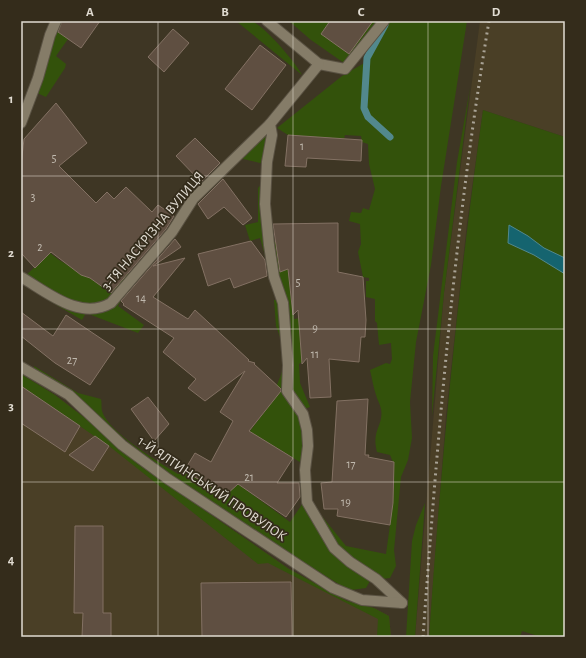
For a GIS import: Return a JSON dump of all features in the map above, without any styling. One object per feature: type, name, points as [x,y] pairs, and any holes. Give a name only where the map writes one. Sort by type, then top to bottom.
[{"type":"street","points":[[21,123],[38,78],[50,35],[56,21]]},
{"type":"street","points":[[267,21],[319,64],[345,69],[384,21]]},
{"type":"street","name":"3-ТЯ НАСКРІЗНА ВУЛИЦЯ","points":[[21,277],[53,297],[76,306],[98,308],[111,303],[172,232],[193,199],[270,124],[319,64]]},
{"type":"street","name":"1-Й ЯЛТИНСЬКИЙ ПРОВУЛОК","points":[[21,367],[69,396],[122,444],[168,479],[333,588],[362,600],[402,603],[376,579],[350,562],[334,548],[307,502],[305,470],[308,446],[307,430],[303,414],[287,390],[288,364],[283,303],[274,277],[269,245],[265,204],[267,162],[272,135],[270,124]]},
{"type":"shaded area","points":[[480,21],[565,21],[565,137],[483,110],[467,223],[446,415],[429,637],[415,637],[444,293]]},
{"type":"shaded area","points":[[21,374],[55,395],[94,425],[139,465],[289,569],[347,601],[374,608],[389,616],[391,637],[21,637]]},
{"type":"green space","points":[[62,21],[67,21],[59,32],[68,39],[56,56],[66,64],[65,68],[46,97],[37,93],[56,31]]},
{"type":"green space","points":[[236,21],[251,21],[264,29],[287,54],[302,75]]},
{"type":"green space","points":[[289,21],[377,21],[344,63],[311,40]]},
{"type":"green space","points":[[389,21],[467,21],[441,186],[431,265],[416,342],[410,402],[412,438],[408,460],[401,477],[394,550],[396,566],[390,578],[382,579],[336,547],[309,502],[311,492],[313,505],[346,546],[386,554],[393,503],[393,497],[389,492],[393,462],[390,455],[377,452],[376,433],[381,419],[381,409],[370,370],[386,363],[390,364],[392,359],[391,343],[379,345],[377,323],[375,321],[375,299],[366,297],[366,281],[369,281],[369,278],[363,277],[358,252],[361,244],[360,224],[349,221],[351,212],[361,213],[363,208],[369,210],[375,189],[369,164],[368,144],[362,142],[361,136],[345,135],[344,139],[288,135],[277,128],[342,76],[366,62],[381,40]]},
{"type":"green space","points":[[470,88],[444,293],[432,416],[433,356],[457,162]]},
{"type":"green space","points":[[483,110],[565,137],[565,637],[541,637],[522,631],[520,637],[429,637],[451,373]]},
{"type":"green space","points":[[265,134],[267,135],[264,164],[239,158]]},
{"type":"green space","points":[[263,182],[267,263],[260,238],[250,241],[245,225],[258,222],[258,188]]},
{"type":"green space","points":[[271,242],[280,242],[287,261],[294,319],[300,318],[302,362],[299,364],[300,383],[310,407],[304,409],[293,395]]},
{"type":"green space","points":[[50,253],[90,278],[110,293],[126,272],[131,276],[120,289],[101,306],[70,303],[24,277]]},
{"type":"green space","points":[[274,287],[282,302],[287,361],[284,388],[302,419],[305,447],[303,464],[274,446],[257,443],[247,435],[269,406],[285,364],[281,340],[276,326],[274,300],[277,300]]},
{"type":"green space","points":[[40,291],[67,307],[111,308],[121,301],[118,306],[144,325],[138,333],[86,313],[82,320],[46,299]]},
{"type":"green space","points":[[34,366],[78,393],[101,399],[102,411],[106,419],[114,428],[136,446],[178,474],[184,471],[226,495],[238,484],[290,522],[303,503],[328,546],[370,581],[366,588],[351,590],[342,586],[244,526],[207,498],[163,470],[104,422],[76,396],[34,368]]},
{"type":"green space","points":[[21,374],[55,395],[94,425],[139,465],[289,569],[347,601],[374,608],[389,616],[391,637],[377,637],[378,619],[268,563],[258,564],[109,446],[21,386]]},
{"type":"green space","points":[[425,503],[415,637],[406,637],[412,541],[416,525]]},
{"type":"water","points":[[509,225],[528,236],[544,248],[565,258],[565,274],[534,255],[508,243]]},
{"type":"building","points":[[62,21],[100,21],[81,48],[58,32]]},
{"type":"building","points":[[330,21],[373,21],[349,54],[321,34]]},
{"type":"building","points":[[173,29],[189,43],[164,72],[148,57]]},
{"type":"building","points":[[260,45],[286,65],[252,110],[225,89]]},
{"type":"building","points":[[56,103],[87,143],[59,166],[96,203],[107,192],[114,199],[126,187],[152,212],[158,205],[174,216],[166,229],[111,293],[90,278],[81,275],[51,252],[35,268],[21,253],[21,165],[24,139]]},
{"type":"building","points":[[288,135],[362,140],[361,161],[307,158],[306,167],[285,166]]},
{"type":"building","points":[[195,138],[220,163],[201,182],[176,156]]},
{"type":"building","points":[[223,179],[252,218],[243,225],[224,207],[208,219],[198,204]]},
{"type":"building","points":[[338,223],[338,272],[363,277],[366,320],[365,337],[361,337],[359,362],[329,359],[331,397],[310,398],[307,358],[302,364],[298,310],[293,315],[288,269],[280,272],[273,224]]},
{"type":"building","points":[[175,239],[181,247],[153,266],[185,258],[153,297],[188,319],[195,310],[249,360],[248,361],[255,363],[254,364],[281,389],[281,391],[249,431],[293,458],[277,483],[299,483],[300,497],[286,517],[238,484],[226,495],[184,471],[195,453],[211,462],[233,421],[220,412],[245,371],[205,401],[188,388],[196,379],[163,352],[174,338],[123,305],[124,304],[121,301]]},
{"type":"building","points":[[251,241],[265,260],[267,276],[234,288],[230,278],[208,286],[198,254]]},
{"type":"building","points":[[21,312],[53,336],[66,315],[115,348],[90,385],[55,363],[21,336]]},
{"type":"building","points":[[21,386],[80,426],[65,452],[21,423]]},
{"type":"building","points":[[148,397],[169,424],[154,441],[131,409]]},
{"type":"building","points":[[368,399],[365,455],[369,455],[368,457],[394,462],[393,503],[390,525],[337,516],[338,509],[324,509],[321,483],[332,482],[337,401]]},
{"type":"building","points":[[95,436],[109,446],[93,471],[69,455]]},
{"type":"building","points":[[75,526],[103,526],[103,613],[111,613],[111,637],[82,637],[83,613],[74,613]]},
{"type":"building","points":[[291,582],[292,637],[202,637],[201,583]]},
{"type":"waterway","points":[[385,25],[367,58],[364,108],[368,117],[390,137]]},
{"type":"railway","points":[[423,637],[435,483],[457,251],[466,174],[489,21]]}]
